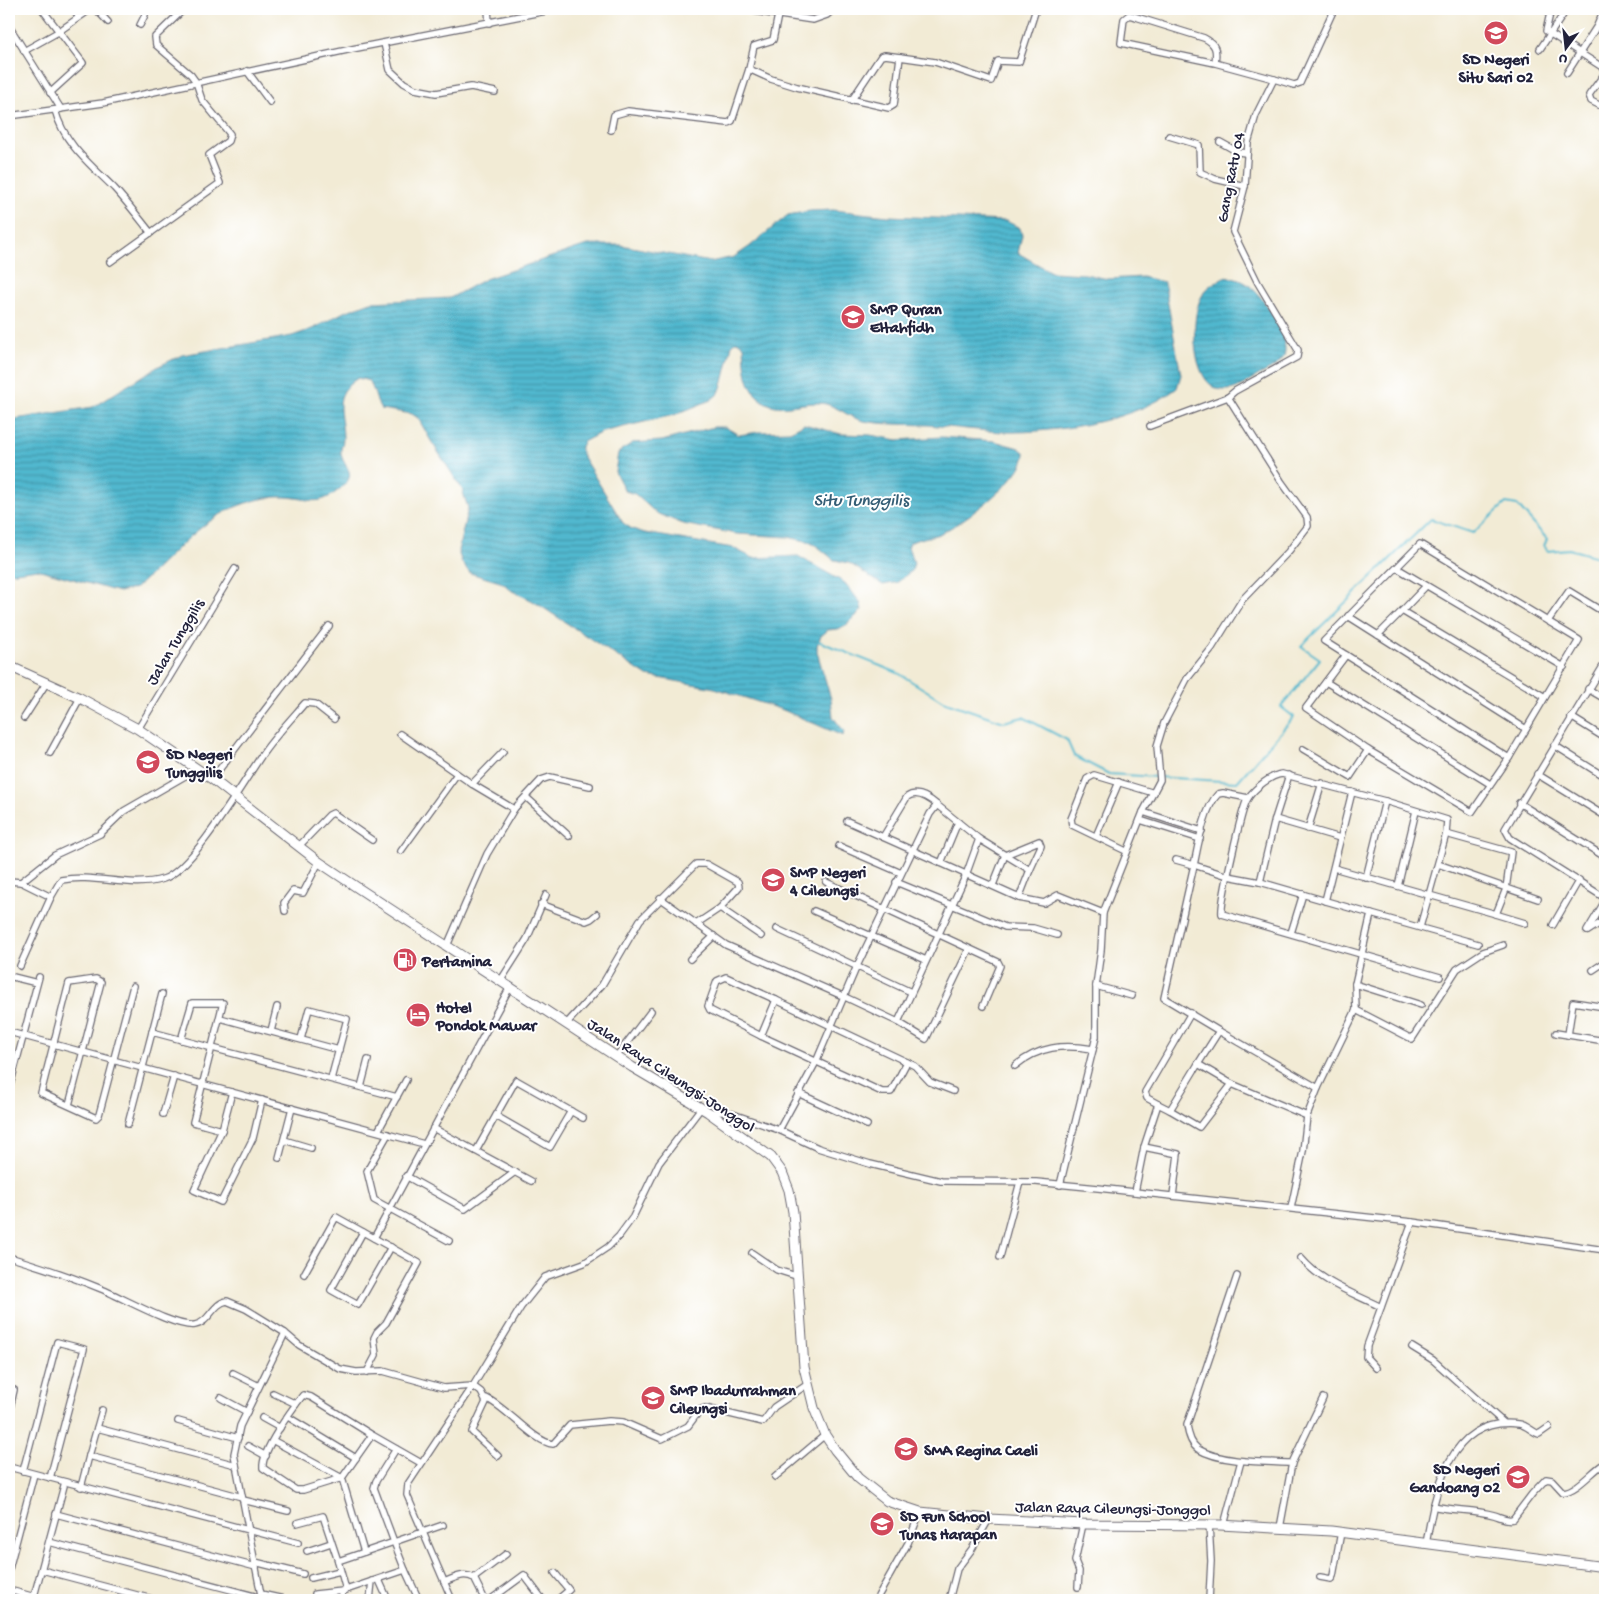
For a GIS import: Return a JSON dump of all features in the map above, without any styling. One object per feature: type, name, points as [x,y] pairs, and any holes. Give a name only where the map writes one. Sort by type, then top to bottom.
[{"type":"main road","name":"Jalan Raya Cileungsi-Jonggol","points":[[9,666],[80,698],[138,729],[212,779],[300,845],[319,862],[404,916],[446,946],[501,980],[616,1057],[705,1110],[771,1157],[782,1172],[789,1190],[793,1212],[796,1276],[804,1367],[814,1408],[825,1435],[858,1478],[878,1496],[920,1512],[989,1519],[1083,1524],[1208,1524],[1341,1532],[1605,1567]]},
{"type":"street","points":[[42,9],[83,64],[50,93]]},
{"type":"street","points":[[74,9],[78,16]]},
{"type":"street","points":[[24,51],[58,32],[78,16],[91,9]]},
{"type":"street","points":[[96,9],[108,22]]},
{"type":"street","points":[[140,25],[145,16],[144,9]]},
{"type":"street","points":[[110,262],[221,182],[209,155],[228,141],[230,134],[202,100],[196,82],[181,65],[156,45],[154,41],[155,37],[184,9]]},
{"type":"street","points":[[488,9],[488,23]]},
{"type":"street","points":[[9,116],[112,101],[247,71],[488,23],[529,12],[556,9]]},
{"type":"street","points":[[740,9],[813,20],[834,9]]},
{"type":"street","points":[[851,101],[873,71],[881,56],[885,55],[935,62],[991,80],[998,61],[1019,62],[1036,9]]},
{"type":"street","points":[[1215,63],[1216,49],[1214,44],[1204,38],[1129,15],[1124,18],[1121,43],[1215,63],[1294,85],[1300,83],[1334,9]]},
{"type":"street","points":[[1551,9],[1545,29],[1579,53],[1605,68]]},
{"type":"street","points":[[1540,49],[1567,9]]},
{"type":"street","points":[[1567,73],[1597,26],[1604,9]]},
{"type":"street","points":[[611,130],[614,115],[628,111],[728,123],[732,121],[754,46],[773,40],[778,15]]},
{"type":"street","points":[[9,26],[50,93],[58,110],[60,129],[78,153],[116,190],[151,233]]},
{"type":"street","points":[[384,43],[390,70],[404,83],[415,88],[436,93],[471,87],[495,92]]},
{"type":"street","points":[[749,68],[771,79],[851,101],[889,108],[893,106],[900,57]]},
{"type":"street","points":[[247,71],[270,102]]},
{"type":"street","points":[[1605,73],[1589,95],[1591,102],[1605,108]]},
{"type":"street","name":"Gang Ratu 04","points":[[1228,397],[1235,391],[1291,362],[1298,353],[1236,241],[1233,232],[1245,186],[1246,154],[1256,115],[1274,79]]},
{"type":"street","points":[[1169,136],[1199,145],[1199,167],[1204,175],[1245,186]]},
{"type":"street","points":[[1220,142],[1238,152],[1246,154]]},
{"type":"street","points":[[1060,1185],[1096,1036],[1096,986],[1101,950],[1103,913],[1126,851],[1143,812],[1160,780],[1157,746],[1164,723],[1187,678],[1212,648],[1242,600],[1288,552],[1308,526],[1307,517],[1281,481],[1228,397],[1150,426]]},
{"type":"street","points":[[1346,654],[1306,708],[1368,750],[1472,812],[1509,758],[1579,640],[1420,544],[1324,640],[1346,654],[1509,758]]},
{"type":"street","points":[[1396,568],[1564,666]]},
{"type":"street","name":"Jalan Tunggilis","points":[[138,729],[235,569]]},
{"type":"street","points":[[1378,635],[1426,586]]},
{"type":"street","points":[[1548,622],[1569,591],[1605,613]]},
{"type":"street","points":[[1402,612],[1545,697]]},
{"type":"street","points":[[1348,616],[1526,729]]},
{"type":"street","points":[[212,779],[329,626]]},
{"type":"street","points":[[1605,663],[1506,824],[1506,834],[1579,880],[1605,899],[1587,931],[1605,920]]},
{"type":"street","points":[[24,718],[47,682]]},
{"type":"street","points":[[1326,682],[1490,784]]},
{"type":"street","points":[[1588,689],[1605,700]]},
{"type":"street","points":[[50,752],[80,698]]},
{"type":"street","points":[[20,966],[58,883],[66,879],[150,881],[173,875],[208,836],[264,752],[305,703],[315,704],[334,719]]},
{"type":"street","points":[[1571,717],[1605,738]]},
{"type":"street","points":[[400,734],[472,784],[514,809]]},
{"type":"street","points":[[1554,745],[1605,777]]},
{"type":"street","points":[[1303,749],[1350,777],[1368,750]]},
{"type":"street","points":[[472,784],[503,752]]},
{"type":"street","points":[[21,882],[55,855],[100,834],[124,811],[197,769]]},
{"type":"street","points":[[401,851],[457,774]]},
{"type":"street","points":[[1420,927],[1446,834],[1447,820],[1289,775],[1274,774],[1248,798],[1228,876],[1222,914],[1291,932],[1440,977]]},
{"type":"street","points":[[1537,774],[1605,816]]},
{"type":"street","points":[[1260,882],[1275,820],[1289,775]]},
{"type":"street","points":[[1126,851],[1072,825],[1071,819],[1090,776],[1119,782],[1154,793]]},
{"type":"street","points":[[446,946],[487,854],[514,809],[541,780],[550,777],[590,786]]},
{"type":"street","points":[[1096,836],[1119,782]]},
{"type":"street","points":[[1308,829],[1322,783]]},
{"type":"street","points":[[1325,901],[1352,792]]},
{"type":"street","points":[[883,837],[907,796],[915,793],[930,800],[979,839],[1030,870]]},
{"type":"street","points":[[1248,798],[1223,793],[1218,794],[1212,801],[1200,839],[1164,998],[1318,1088]]},
{"type":"street","points":[[526,797],[569,836]]},
{"type":"street","points":[[1366,878],[1385,801]]},
{"type":"street","points":[[1519,803],[1605,857]]},
{"type":"street","points":[[779,1130],[816,1062],[857,966],[896,882],[937,806]]},
{"type":"street","points":[[1398,886],[1416,811]]},
{"type":"street","points":[[1143,812],[1202,832]]},
{"type":"street","points":[[300,845],[333,813],[372,840]]},
{"type":"street","points":[[1140,820],[1200,839]]},
{"type":"street","points":[[1275,820],[1340,838]]},
{"type":"street","points":[[847,821],[1019,898],[1044,903],[1058,895],[1103,913]]},
{"type":"street","points":[[941,863],[958,822]]},
{"type":"street","points":[[1446,834],[1511,852],[1506,889],[1498,913],[1495,914]]},
{"type":"street","points":[[898,1022],[966,875],[979,839]]},
{"type":"street","points":[[993,886],[1005,855],[1039,841],[1041,846],[1019,898]]},
{"type":"street","points":[[838,846],[901,873]]},
{"type":"street","points":[[1176,860],[1478,944]]},
{"type":"street","points":[[285,911],[284,903],[293,891],[303,893],[319,862]]},
{"type":"street","points":[[566,1023],[602,985],[640,920],[696,864],[701,863],[740,884],[720,908],[696,924]]},
{"type":"street","points":[[1438,864],[1538,899]]},
{"type":"street","points":[[1334,868],[1525,923]]},
{"type":"street","points":[[9,880],[21,882],[51,896]]},
{"type":"street","points":[[1553,925],[1579,880]]},
{"type":"street","points":[[826,882],[998,962],[1000,966],[983,1006]]},
{"type":"street","points":[[896,882],[1007,928],[1033,928],[1057,935]]},
{"type":"street","points":[[1291,932],[1302,894]]},
{"type":"street","points":[[501,980],[527,939],[546,895]]},
{"type":"street","points":[[660,898],[726,945],[845,997],[898,1022],[926,1039],[969,948]]},
{"type":"street","points":[[541,904],[586,921],[597,914]]},
{"type":"street","points":[[720,908],[761,936]]},
{"type":"street","points":[[814,911],[926,960]]},
{"type":"street","points":[[1291,1208],[1301,1160],[1307,1116],[1318,1088],[1356,1010],[1355,984],[1371,914]]},
{"type":"street","points":[[777,929],[911,992]]},
{"type":"street","points":[[690,959],[714,936]]},
{"type":"street","points":[[1356,1010],[1412,1039],[1457,969],[1482,952],[1502,945]]},
{"type":"street","points":[[1593,970],[1605,962]]},
{"type":"street","points":[[9,976],[38,980],[11,1082]]},
{"type":"street","points":[[907,1062],[891,1092],[886,1093],[761,1036],[710,1010],[708,1006],[717,981],[726,977],[776,1000],[832,1027],[907,1062],[915,1066],[930,1082],[953,1091]]},
{"type":"street","points":[[69,1106],[101,982],[96,979],[69,983],[41,1093],[69,1106],[96,1118],[99,1115],[133,986]]},
{"type":"street","points":[[1355,984],[1421,1004]]},
{"type":"street","points":[[1096,986],[1132,996]]},
{"type":"street","points":[[374,1238],[510,987]]},
{"type":"street","points":[[128,1124],[162,994]]},
{"type":"street","points":[[761,1036],[776,1000]]},
{"type":"street","points":[[1568,1035],[1573,1002],[1605,1007]]},
{"type":"street","points":[[182,1040],[192,1003],[224,1003],[193,1122],[222,1130]]},
{"type":"street","points":[[270,1031],[277,1007]]},
{"type":"street","points":[[301,1040],[309,1009],[347,1019],[331,1080]]},
{"type":"street","points":[[616,1057],[651,1011]]},
{"type":"street","points":[[1191,1013],[1145,1092],[1147,1098],[1199,1127],[1232,1084]]},
{"type":"street","points":[[220,1018],[339,1050]]},
{"type":"street","points":[[1170,1110],[1219,1031]]},
{"type":"street","points":[[9,1032],[424,1144]]},
{"type":"street","points":[[152,1032],[397,1097]]},
{"type":"street","points":[[1556,1033],[1605,1041]]},
{"type":"street","points":[[1015,1066],[1029,1056],[1051,1047],[1076,1046],[1093,1049]]},
{"type":"street","points":[[361,1087],[368,1060]]},
{"type":"street","points":[[1198,1064],[1232,1084],[1307,1116]]},
{"type":"street","points":[[163,1114],[174,1076]]},
{"type":"street","points":[[378,1131],[406,1080]]},
{"type":"street","points":[[476,1151],[516,1080],[583,1118]]},
{"type":"street","points":[[232,1092],[222,1130],[194,1190],[221,1202],[253,1138],[262,1100]]},
{"type":"street","points":[[798,1093],[867,1125]]},
{"type":"street","points":[[1135,1192],[1144,1147],[1158,1104]]},
{"type":"street","points":[[280,1158],[292,1108]]},
{"type":"street","points":[[452,1600],[421,1532],[406,1490],[421,1463],[473,1386],[505,1331],[545,1277],[584,1263],[608,1247],[619,1236],[633,1217],[658,1163],[705,1110],[727,1112],[779,1130],[818,1148],[913,1176],[961,1182],[1020,1182],[1060,1185],[1291,1208],[1412,1222],[1605,1250]]},
{"type":"street","points":[[496,1116],[550,1147],[571,1111]]},
{"type":"street","points":[[433,1128],[531,1180]]},
{"type":"street","points":[[388,1134],[367,1171],[374,1200],[449,1241]]},
{"type":"street","points":[[284,1140],[311,1148]]},
{"type":"street","points":[[1144,1147],[1178,1154],[1173,1196]]},
{"type":"street","points":[[406,1176],[466,1209],[515,1172]]},
{"type":"street","points":[[1000,1257],[1020,1182]]},
{"type":"street","points":[[304,1274],[336,1217],[419,1262],[386,1323],[374,1338],[376,1355],[367,1372]]},
{"type":"street","points":[[1376,1368],[1366,1357],[1370,1335],[1412,1222]]},
{"type":"street","points":[[364,1232],[331,1290],[358,1305],[391,1247]]},
{"type":"street","points":[[752,1253],[777,1270],[796,1276]]},
{"type":"street","points":[[9,1257],[101,1288],[144,1307],[157,1316],[187,1325],[202,1323],[221,1303],[227,1301],[246,1309],[285,1333],[299,1345],[340,1369],[392,1373],[451,1389],[473,1386]]},
{"type":"street","points":[[1301,1258],[1311,1270],[1324,1279],[1381,1307]]},
{"type":"street","points":[[1237,1276],[1187,1424],[1188,1433],[1197,1448],[1241,1461],[1292,1463]]},
{"type":"street","points":[[262,1597],[234,1454],[247,1412],[285,1333]]},
{"type":"street","points":[[23,1471],[57,1342],[84,1349],[50,1478]]},
{"type":"street","points":[[1412,1347],[1433,1360],[1504,1423]]},
{"type":"street","points":[[233,1372],[259,1386]]},
{"type":"street","points":[[473,1386],[486,1398],[498,1403],[523,1426],[550,1444],[555,1443],[570,1425],[609,1421],[623,1422],[662,1439],[688,1426],[700,1410],[705,1408],[763,1422],[774,1408],[808,1384]]},
{"type":"street","points":[[9,1407],[14,1390]]},
{"type":"street","points":[[272,1393],[296,1404]]},
{"type":"street","points":[[372,1435],[342,1478],[303,1490],[296,1490],[264,1468],[266,1456],[280,1428],[302,1395],[311,1397],[421,1463]]},
{"type":"street","points":[[222,1398],[247,1412]]},
{"type":"street","points":[[486,1398],[472,1432],[498,1456]]},
{"type":"street","points":[[1280,1528],[1292,1463],[1323,1398]]},
{"type":"street","points":[[81,1487],[102,1410]]},
{"type":"street","points":[[288,1417],[356,1458]]},
{"type":"street","points":[[262,1418],[280,1428]]},
{"type":"street","points":[[178,1421],[238,1438]]},
{"type":"street","points":[[1426,1544],[1438,1487],[1454,1453],[1468,1435],[1484,1427],[1504,1423],[1522,1425],[1540,1434],[1549,1427]]},
{"type":"street","points":[[97,1428],[236,1465]]},
{"type":"street","points":[[775,1477],[825,1435]]},
{"type":"street","points":[[274,1441],[342,1478],[364,1552]]},
{"type":"street","points":[[248,1446],[266,1456]]},
{"type":"street","points":[[396,1449],[376,1481],[374,1488],[405,1570],[419,1600]]},
{"type":"street","points":[[89,1456],[288,1511]]},
{"type":"street","points":[[1224,1525],[1241,1461]]},
{"type":"street","points":[[1433,1506],[1460,1511],[1478,1511],[1506,1520],[1514,1519],[1532,1494],[1546,1479],[1552,1480],[1563,1492],[1572,1491],[1588,1475],[1605,1463]]},
{"type":"street","points":[[9,1467],[298,1544]]},
{"type":"street","points":[[9,1569],[34,1474]]},
{"type":"street","points":[[34,1599],[65,1482]]},
{"type":"street","points":[[876,1600],[908,1543],[920,1512]]},
{"type":"street","points":[[56,1514],[255,1565],[303,1574]]},
{"type":"street","points":[[298,1523],[323,1516],[338,1561],[344,1591],[341,1600]]},
{"type":"street","points":[[949,1600],[957,1569],[972,1549],[989,1519]]},
{"type":"street","points":[[1078,1587],[1079,1572],[1075,1561],[1083,1524]]},
{"type":"street","points":[[1208,1524],[1211,1561],[1209,1600]]},
{"type":"street","points":[[338,1561],[443,1525]]},
{"type":"street","points":[[1320,1577],[1331,1579],[1333,1576],[1341,1532]]},
{"type":"street","points":[[49,1542],[262,1597],[288,1600]]},
{"type":"street","points":[[307,1551],[331,1543]]},
{"type":"street","points":[[474,1578],[506,1554]]},
{"type":"street","points":[[42,1570],[156,1600]]},
{"type":"street","points":[[314,1594],[344,1591],[405,1570]]},
{"type":"street","points":[[311,1578],[340,1571]]},
{"type":"street","points":[[555,1573],[569,1590],[557,1600]]},
{"type":"street","points":[[444,1582],[465,1574],[474,1578],[485,1600]]},
{"type":"street","points":[[490,1600],[524,1575],[542,1600]]},
{"type":"street","points":[[370,1600],[376,1580]]},
{"type":"street","points":[[376,1580],[388,1600]]},
{"type":"street","points":[[9,1590],[34,1599],[46,1600]]},
{"type":"water","name":"Situ Tunggilis","points":[[833,210],[888,216],[1006,221],[1020,228],[1022,235],[1018,253],[1051,272],[1085,274],[1108,279],[1142,277],[1164,282],[1181,375],[1177,388],[1140,409],[1095,423],[1071,427],[1025,432],[1004,432],[880,423],[859,420],[826,404],[810,403],[778,406],[770,405],[763,401],[757,396],[749,383],[744,346],[737,341],[732,345],[719,393],[711,400],[674,415],[602,432],[583,442],[580,449],[583,457],[623,523],[632,529],[645,533],[733,548],[753,558],[798,556],[845,583],[860,602],[862,610],[847,625],[838,629],[828,630],[821,636],[817,645],[817,652],[831,699],[833,717],[844,731],[843,736],[783,710],[715,688],[647,676],[533,601],[512,591],[503,583],[470,573],[462,563],[458,551],[468,508],[462,489],[418,418],[412,414],[381,409],[369,381],[358,378],[344,391],[340,405],[343,439],[341,454],[349,470],[349,478],[342,487],[327,498],[314,501],[272,497],[252,501],[233,508],[206,524],[136,588],[119,592],[37,569],[9,573],[9,420],[93,407],[159,366],[182,355],[292,336],[371,302],[450,298],[485,279],[587,245],[621,245],[710,262],[734,257],[788,215],[810,211]]},
{"type":"water","points":[[1225,277],[1244,282],[1266,304],[1279,326],[1285,347],[1282,360],[1276,365],[1234,389],[1226,390],[1214,387],[1206,379],[1196,352],[1195,335],[1195,320],[1202,296],[1209,287]]},
{"type":"water","name":"Situ Tunggilis","points":[[804,424],[841,434],[870,435],[898,440],[942,437],[994,441],[1019,448],[1025,453],[1023,463],[1005,486],[978,509],[943,532],[910,543],[908,547],[914,563],[912,570],[898,582],[883,585],[849,563],[834,560],[817,546],[806,541],[788,537],[737,534],[683,524],[656,513],[635,494],[625,491],[615,472],[618,453],[632,443],[662,441],[714,427],[725,427],[739,435],[758,432],[790,431]]},
{"type":"waterway","points":[[818,641],[898,673],[943,701],[1004,722],[1023,717],[1067,740],[1074,756],[1109,774],[1237,782],[1294,717],[1281,707],[1320,659],[1301,646],[1431,519],[1473,533],[1506,503],[1517,505],[1547,539],[1544,546],[1548,551],[1569,549],[1605,559]]},
{"type":"place","name":"SD Negeri Situ Sari 02","points":[[1496,33]]},
{"type":"place","name":"SMP Quran Eltahfidh","points":[[853,317]]},
{"type":"place","name":"SD Negeri Tunggilis","points":[[148,762]]},
{"type":"place","name":"SMP Negeri 4 Cileungsi","points":[[773,880]]},
{"type":"place","name":"Pertamina","points":[[405,960]]},
{"type":"place","name":"Hotel Pondok Mawar","points":[[418,1015]]},
{"type":"place","name":"SMP Ibadurrahman Cileungsi","points":[[653,1398]]},
{"type":"place","name":"SMA Regina Caeli","points":[[906,1449]]},
{"type":"place","name":"SD Negeri Gandoang 02","points":[[1518,1477]]},
{"type":"place","name":"SD Fun School Tunas Harapan","points":[[882,1524]]}]
